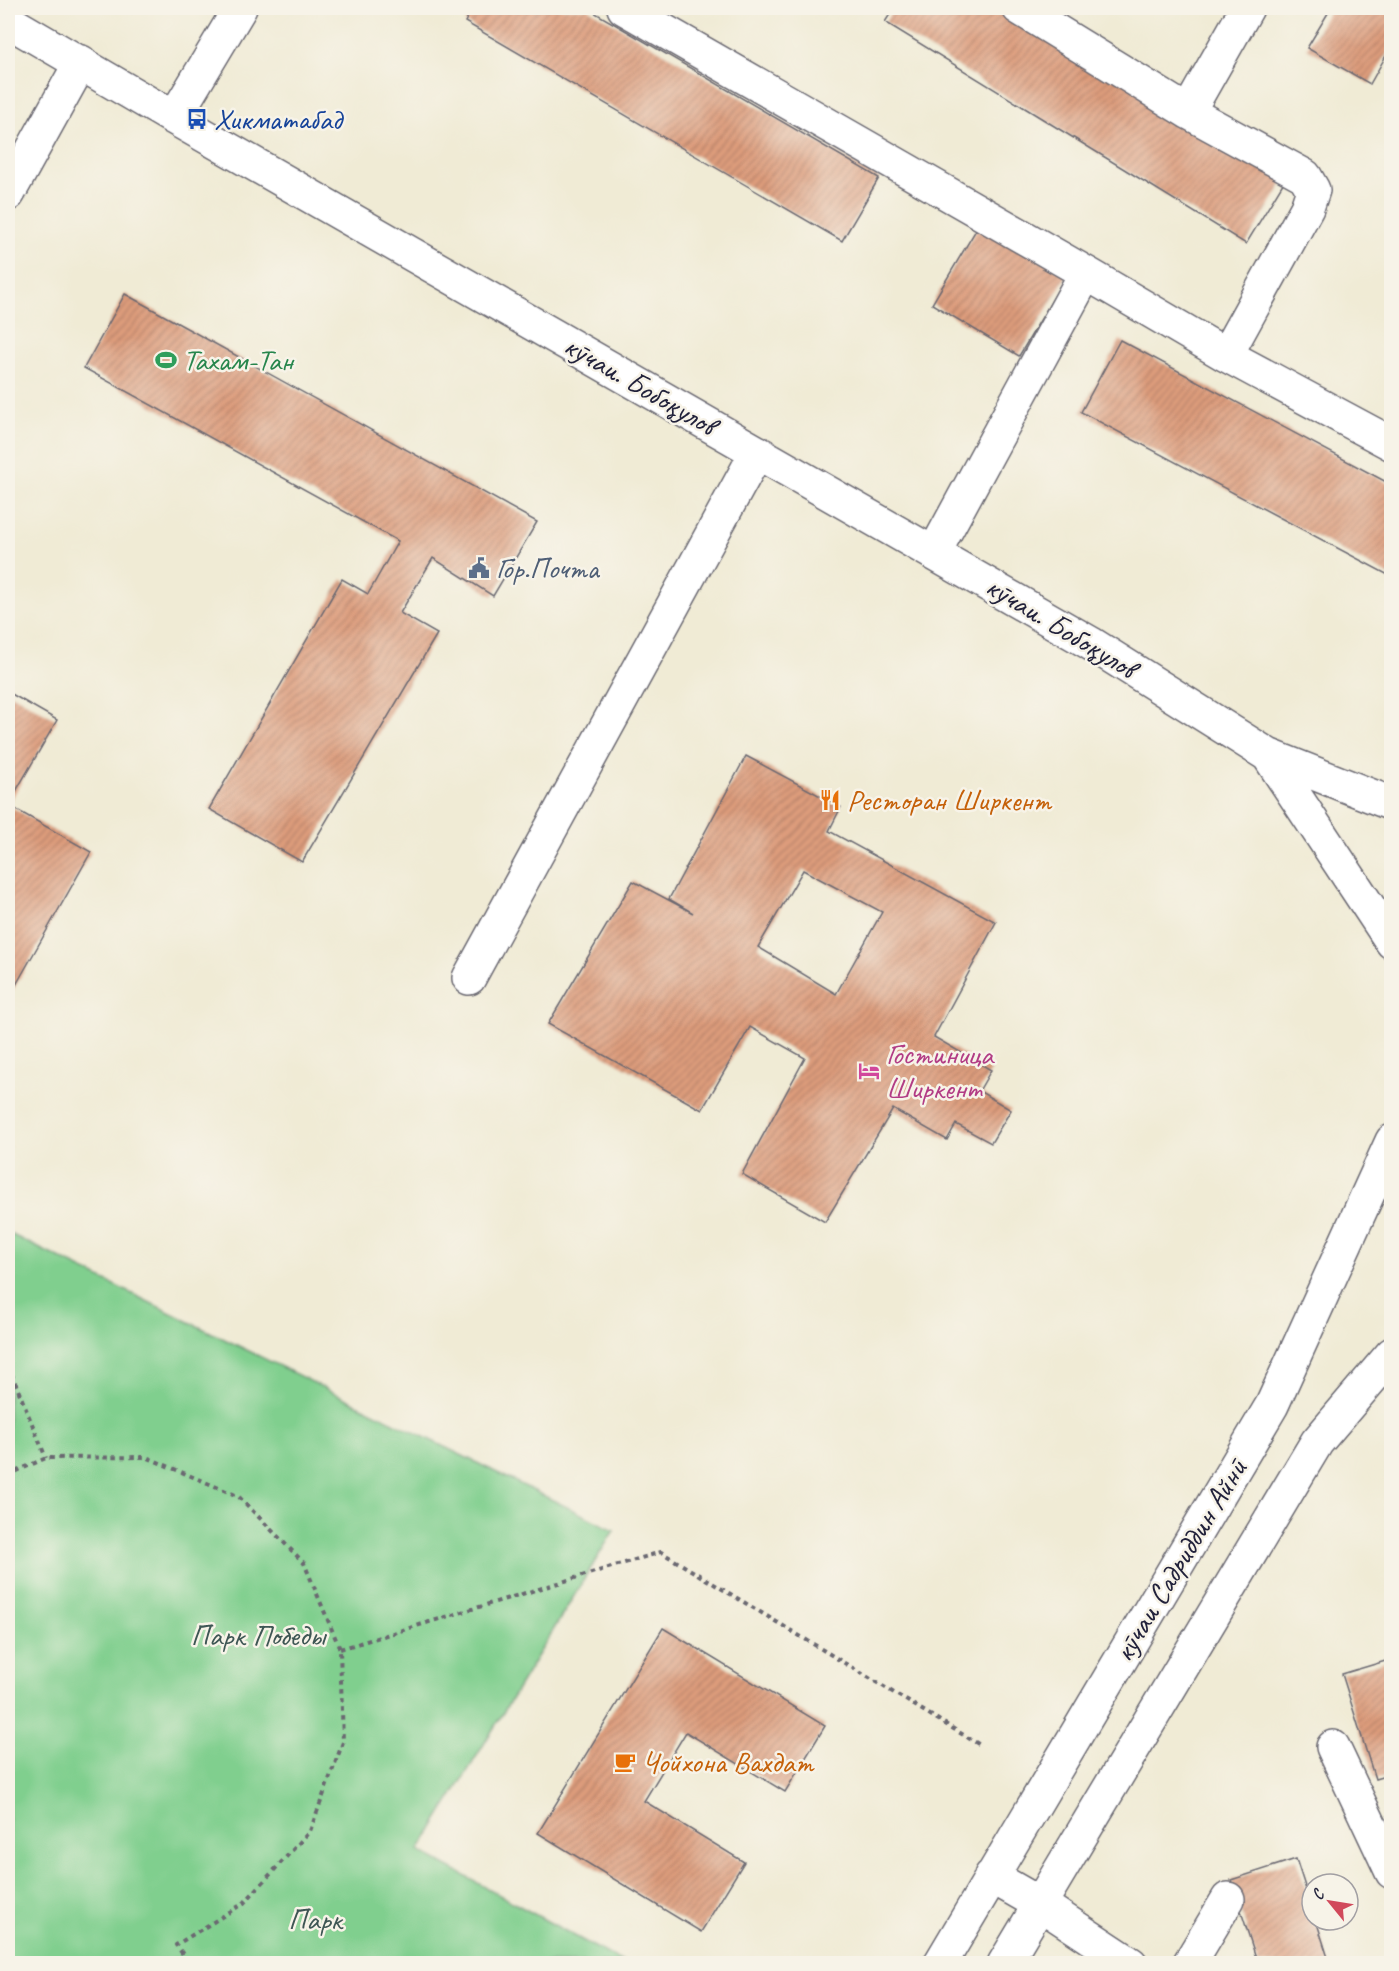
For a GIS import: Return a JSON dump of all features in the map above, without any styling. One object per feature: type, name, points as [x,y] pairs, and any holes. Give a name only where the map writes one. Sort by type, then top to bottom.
[{"type":"street","points":[[174,118],[240,8]]},
{"type":"street","points":[[624,8],[1226,355],[1392,444]]},
{"type":"street","points":[[1019,8],[1188,112],[1305,176],[1313,190],[1307,207],[1226,355]]},
{"type":"street","points":[[1188,112],[1247,8]]},
{"type":"street","name":"кӯчаи. Бобоқулов","points":[[8,21],[1090,643],[1268,755]]},
{"type":"street","points":[[8,194],[81,62]]},
{"type":"street","points":[[934,553],[1086,273]]},
{"type":"street","points":[[469,978],[757,452]]},
{"type":"street","points":[[1268,755],[1392,804]]},
{"type":"street","points":[[1268,755],[1392,942]]},
{"type":"street","name":"кӯчаи Садриддин Айнӣ","points":[[940,1964],[1272,1405],[1392,1140]]},
{"type":"street","name":"кӯчаи Садриддин Айнӣ","points":[[1004,1964],[1317,1442],[1392,1354]]},
{"type":"street","points":[[1333,1747],[1392,1872]]},
{"type":"street","points":[[991,1876],[1040,1904],[1131,1964]]},
{"type":"street","points":[[1189,1964],[1228,1899]]},
{"type":"path","points":[[8,1365],[46,1458]]},
{"type":"path","points":[[8,1475],[46,1458],[146,1457],[238,1496],[304,1563],[340,1648],[342,1742],[310,1830],[244,1903],[176,1945],[190,1964]]},
{"type":"path","points":[[340,1648],[662,1552],[980,1745]]},
{"type":"green space","name":"Парк Победы","points":[[8,1233],[614,1530],[419,1851],[624,1963],[8,1963]]},
{"type":"building","points":[[473,8],[587,8],[879,178],[842,241],[465,22]]},
{"type":"building","points":[[894,8],[1003,8],[1285,180],[1246,244],[885,22]]},
{"type":"building","points":[[1331,8],[1392,8],[1392,45],[1370,84],[1307,48]]},
{"type":"building","points":[[980,223],[1067,275],[1019,356],[932,304]]},
{"type":"building","name":"Гор.Почта","points":[[125,294],[537,522],[493,596],[433,558],[400,613],[437,634],[302,862],[209,809],[342,579],[368,594],[398,541],[84,368]]},
{"type":"building","points":[[1120,340],[1392,485],[1392,577],[1081,412]]},
{"type":"building","points":[[8,692],[57,720],[8,805]]},
{"type":"building","points":[[746,756],[841,807],[829,831],[996,922],[934,1037],[991,1070],[979,1091],[1011,1110],[991,1143],[956,1124],[947,1140],[893,1109],[825,1222],[742,1174],[805,1058],[750,1027],[702,1110],[548,1024],[633,881],[693,913],[669,899]],"holes":[[[803,870],[882,912],[836,994],[758,947]]]},
{"type":"building","points":[[8,805],[91,852],[8,999]]},
{"type":"building","name":"Чойхона Вахдат","points":[[663,1628],[825,1726],[785,1792],[686,1732],[644,1801],[744,1862],[701,1932],[538,1833]]},
{"type":"building","points":[[1392,1659],[1392,1774],[1375,1779],[1342,1674]]},
{"type":"building","points":[[1296,1859],[1300,1872],[1300,1932],[1320,1932],[1330,1964],[1258,1964],[1231,1880]]},
{"type":"place","name":"Хикматабад","points":[[197,119]]},
{"type":"place","name":"Тахам-Тан","points":[[166,360]]},
{"type":"place","name":"Гор.Почта","points":[[479,568]]},
{"type":"place","name":"Ресторан Ширкент","points":[[830,800]]},
{"type":"place","name":"Гостиница Ширкент","points":[[869,1071]]},
{"type":"place","name":"Чойхона Вахдат","points":[[625,1762]]},
{"type":"park label","name":"Парк","points":[[315,1919]]}]
